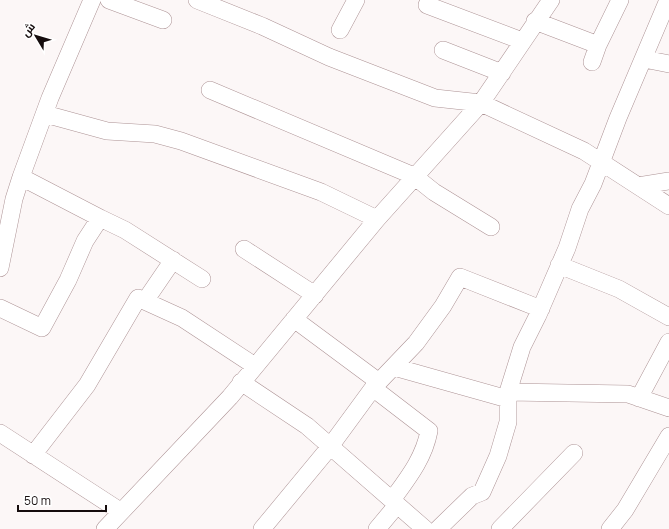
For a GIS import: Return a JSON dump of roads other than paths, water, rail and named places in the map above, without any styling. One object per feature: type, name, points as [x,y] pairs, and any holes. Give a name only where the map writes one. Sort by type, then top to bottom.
[{"type":"street","points":[[0,268],[2,246],[21,177],[92,0]]},
{"type":"street","points":[[110,0],[163,20]]},
{"type":"street","points":[[197,0],[219,4],[329,57],[435,98],[480,103],[542,130],[602,161],[669,206]]},
{"type":"street","points":[[340,30],[356,0]]},
{"type":"street","points":[[105,529],[120,511],[230,397],[294,319],[316,295],[377,219],[480,103],[551,0]]},
{"type":"street","points":[[592,62],[598,45],[620,0]]},
{"type":"street","points":[[438,529],[472,496],[482,492],[498,456],[508,422],[508,396],[522,347],[559,266],[580,209],[593,184],[669,0]]},
{"type":"street","points":[[427,5],[522,41]]},
{"type":"street","points":[[536,21],[598,45]]},
{"type":"street","points":[[443,50],[502,73]]},
{"type":"street","points":[[644,59],[669,64]]},
{"type":"street","points":[[210,90],[414,176],[434,192],[491,227]]},
{"type":"street","points":[[45,114],[107,131],[156,134],[181,141],[321,192],[377,219]]},
{"type":"street","points":[[21,177],[125,230],[202,279]]},
{"type":"street","points":[[638,186],[669,181]]},
{"type":"street","points":[[0,308],[42,328],[68,280],[85,242],[100,218]]},
{"type":"street","points":[[244,249],[316,295]]},
{"type":"street","points":[[146,301],[173,260]]},
{"type":"street","points":[[559,266],[619,289],[669,317]]},
{"type":"street","points":[[262,529],[330,448],[376,385],[416,343],[460,277],[541,308]]},
{"type":"street","points":[[33,455],[87,385],[138,298],[182,318],[255,366]]},
{"type":"street","points":[[294,319],[376,385],[429,431],[426,446],[416,467],[377,529]]},
{"type":"street","points":[[639,398],[669,342]]},
{"type":"street","points":[[394,367],[508,396],[628,394],[669,408]]},
{"type":"street","points":[[242,382],[307,426],[330,448],[425,529]]},
{"type":"street","points":[[0,434],[120,511]]},
{"type":"street","points":[[610,529],[625,510],[669,436]]},
{"type":"street","points":[[500,529],[574,453]]}]
